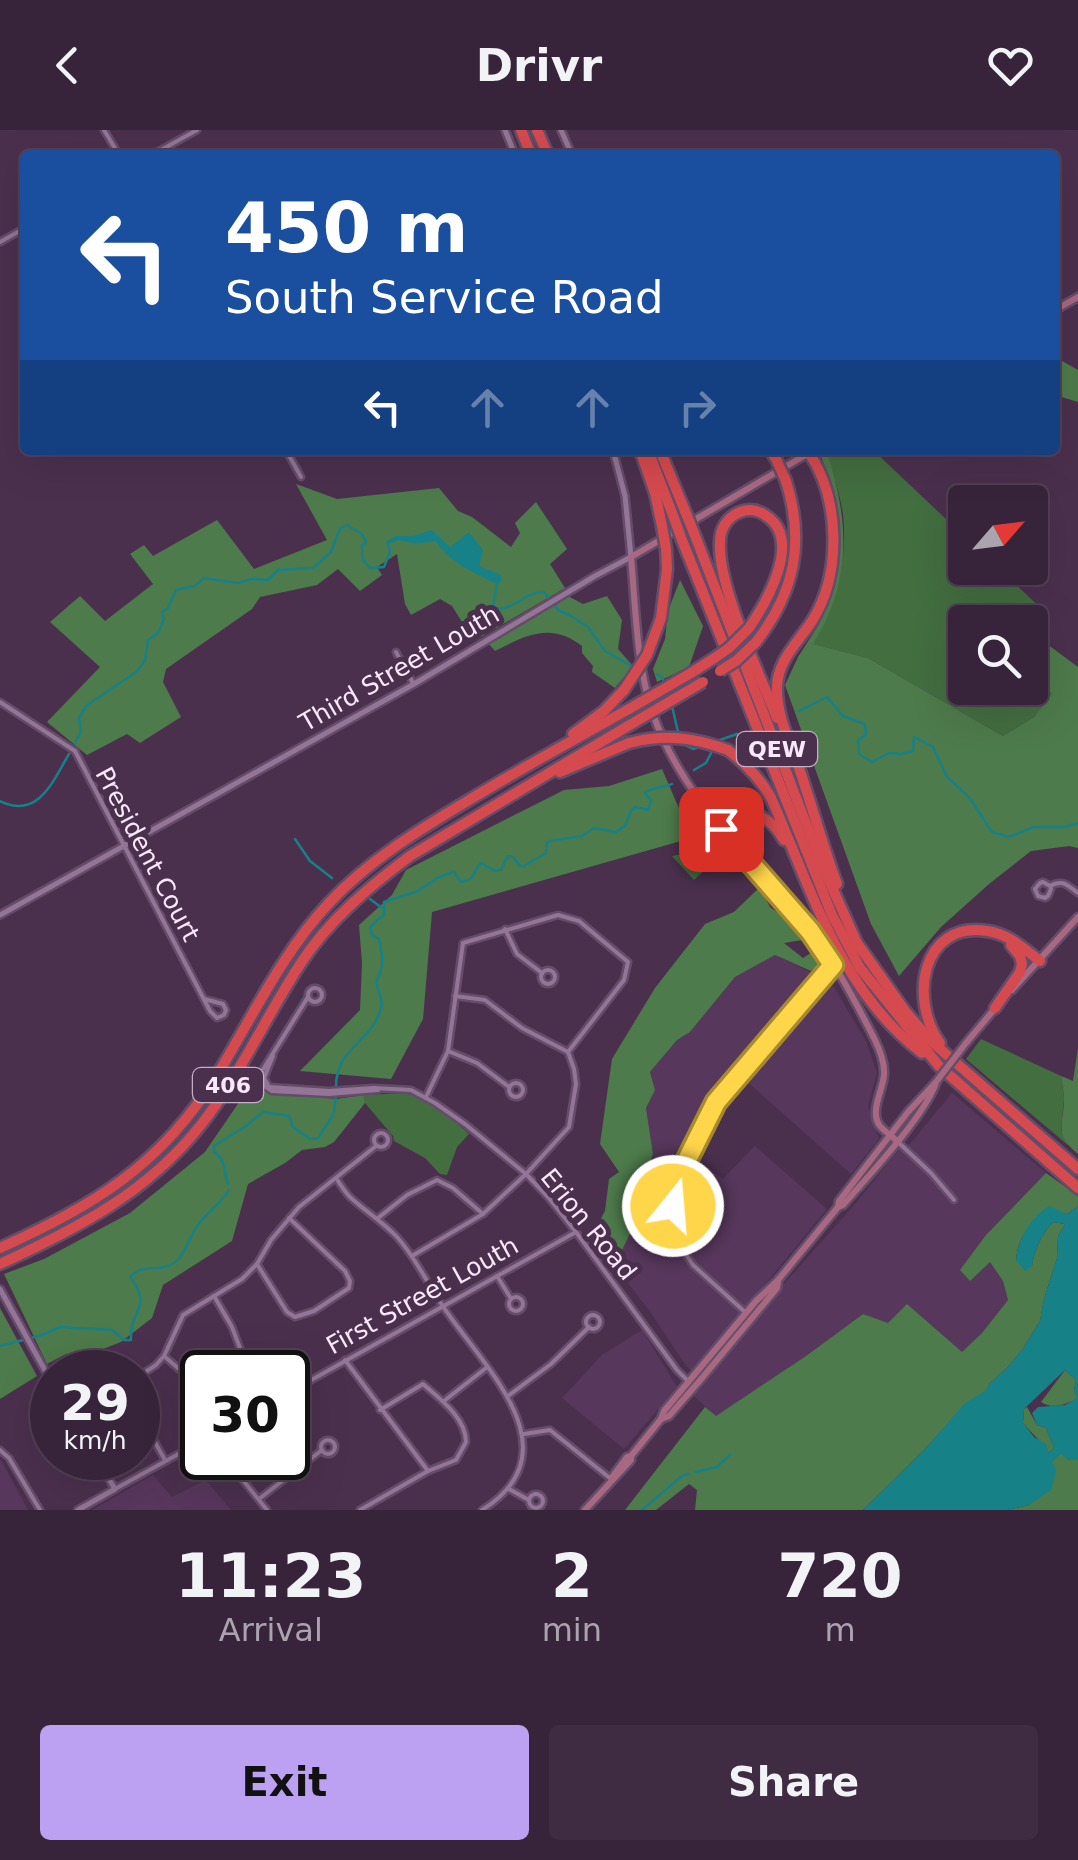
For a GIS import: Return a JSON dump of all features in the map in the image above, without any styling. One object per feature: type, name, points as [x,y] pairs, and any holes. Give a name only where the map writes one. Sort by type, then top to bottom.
[{"type":"highway","points":[[510,776],[593,720],[624,690],[647,655],[661,618],[667,569],[655,493],[642,455]]},
{"type":"highway","name":"QEW","points":[[650,455],[674,518],[688,536],[846,921],[869,961],[915,1022],[956,1063],[1078,1169]]},
{"type":"highway","name":"QEW","points":[[662,455],[685,512],[688,536],[832,915],[860,968],[939,1066],[1078,1188]]},
{"type":"highway","points":[[497,804],[720,672],[756,642],[784,598],[794,561],[795,518],[786,481],[773,455]]},
{"type":"highway","points":[[812,455],[827,494],[834,536],[823,602],[786,659],[776,691],[846,912],[869,961]]},
{"type":"highway","points":[[510,776],[691,673],[730,648],[749,628],[772,588],[782,543],[774,522],[751,509],[725,522],[719,538],[720,558],[740,624],[799,769]]},
{"type":"highway","points":[[497,804],[628,743],[674,736],[696,739],[728,750],[762,781],[811,895]]},
{"type":"highway","name":"406","points":[[0,1248],[85,1206],[143,1165],[201,1099],[286,958],[326,906],[351,880],[409,836],[510,776]]},
{"type":"highway","name":"406","points":[[0,1264],[114,1206],[154,1174],[211,1110],[303,959],[324,933],[384,875],[497,804]]},
{"type":"highway","points":[[721,829],[745,814],[771,822],[786,844],[834,944],[864,991],[912,1045],[939,1066]]},
{"type":"highway","points":[[956,1063],[934,1035],[922,993],[925,971],[937,948],[956,934],[987,931],[1007,936],[1040,961]]},
{"type":"highway","points":[[994,1008],[1022,964],[1016,949],[999,935]]},
{"type":"main road","name":"Third Street Louth","points":[[632,557],[803,455]]},
{"type":"main road","points":[[632,557],[640,660],[664,742],[688,786],[810,931],[833,965],[880,1052],[884,1072],[876,1116],[879,1125],[894,1138]]},
{"type":"main road","points":[[692,1384],[746,1313],[778,1280],[894,1138],[928,1088],[1078,916]]},
{"type":"main road","points":[[585,1510],[664,1411],[777,1288],[778,1280]]},
{"type":"street","points":[[161,150],[197,130]]},
{"type":"street","points":[[289,455],[301,477]]},
{"type":"street","points":[[615,455],[625,496],[632,557]]},
{"type":"street","name":"Third Street Louth","points":[[0,915],[414,684],[632,557]]},
{"type":"street","points":[[396,652],[414,684]]},
{"type":"street","name":"President Court","points":[[0,702],[75,751],[204,999],[215,1017],[224,1015],[223,1004],[204,999]]},
{"type":"street","points":[[1050,886],[1060,881],[1078,893]]},
{"type":"street","points":[[426,1097],[448,1051],[463,943],[558,914],[579,922],[628,962],[624,980],[568,1052]]},
{"type":"street","points":[[505,929],[517,954],[542,974]]},
{"type":"street","points":[[746,1313],[693,1265],[683,1250],[674,1225],[675,1193],[716,1102],[833,965]]},
{"type":"street","points":[[412,1256],[482,1214],[526,1174],[571,1122],[576,1084],[568,1052],[522,1028],[485,1000],[455,996]]},
{"type":"street","name":"Erion Road","points":[[308,998],[269,1058],[261,1076],[262,1085],[267,1090],[329,1093],[411,1090],[465,1124],[526,1174],[576,1232],[677,1370],[692,1384]]},
{"type":"street","points":[[448,1051],[477,1063],[509,1087]]},
{"type":"street","points":[[894,1138],[954,1200]]},
{"type":"street","points":[[160,1360],[183,1315],[242,1279],[289,1218],[315,1192],[376,1146]]},
{"type":"street","points":[[336,1178],[350,1197],[378,1218],[412,1256],[442,1306],[508,1396],[520,1420],[524,1434],[521,1459],[509,1490],[482,1510]]},
{"type":"street","points":[[378,1218],[407,1195],[437,1180],[453,1188],[482,1214]]},
{"type":"street","points":[[257,1264],[287,1312],[295,1318],[314,1311],[349,1288],[346,1272],[289,1218]]},
{"type":"street","name":"First Street Louth","points":[[310,1380],[576,1232]]},
{"type":"street","points":[[497,1276],[511,1298]]},
{"type":"street","points":[[0,1289],[34,1350]]},
{"type":"street","points":[[214,1296],[242,1350]]},
{"type":"street","points":[[508,1396],[551,1364],[588,1328]]},
{"type":"street","points":[[164,1356],[180,1369]]},
{"type":"street","points":[[345,1360],[428,1471]]},
{"type":"street","points":[[444,1402],[486,1368]]},
{"type":"street","points":[[360,1510],[428,1471],[456,1460],[466,1442],[463,1426],[423,1384],[380,1410]]},
{"type":"street","points":[[524,1434],[550,1430],[612,1479]]},
{"type":"street","points":[[0,1450],[40,1510]]},
{"type":"street","points":[[160,1450],[166,1460]]},
{"type":"street","points":[[310,1459],[322,1450]]},
{"type":"street","points":[[78,1510],[180,1453]]},
{"type":"street","points":[[109,1480],[114,1489]]},
{"type":"street","points":[[243,1480],[267,1510]]},
{"type":"street","points":[[259,1499],[284,1480]]},
{"type":"street","points":[[509,1490],[528,1500]]},
{"type":"shaded area","points":[[1060,360],[1078,370],[1078,402],[1060,397]]},
{"type":"shaded area","points":[[822,455],[828,455],[840,502],[843,550],[835,597],[813,644],[868,658],[1003,736],[1048,705],[1052,694],[1048,688],[1048,645],[1078,667],[1078,848],[1031,851],[941,927],[899,976],[871,924],[785,685],[819,624],[837,568],[839,522]]},
{"type":"shaded area","points":[[828,455],[878,455],[948,521],[948,585],[1016,585],[1038,605],[948,605],[948,704],[868,658],[812,644],[839,582],[843,514]]},
{"type":"shaded area","points":[[296,484],[337,499],[439,488],[458,511],[511,547],[520,533],[515,523],[536,502],[567,549],[550,564],[565,588],[474,641],[452,606],[440,599],[411,615],[405,604],[397,554],[377,567],[382,575],[360,591],[338,569],[317,585],[260,597],[252,609],[166,669],[163,682],[181,717],[140,743],[127,734],[87,755],[47,722],[100,667],[50,622],[80,596],[105,621],[153,584],[130,554],[144,545],[153,556],[217,520],[254,569],[327,540]]},
{"type":"shaded area","points":[[432,530],[450,547],[469,532],[483,550],[479,566],[501,575],[501,581],[497,584],[463,567],[436,541],[386,541]]},
{"type":"shaded area","points":[[680,580],[703,626],[689,667],[657,682],[653,669]]},
{"type":"shaded area","points":[[566,595],[583,604],[607,596],[622,620],[618,649],[633,666],[615,688],[592,672],[593,666],[582,653],[582,646],[560,634],[528,636],[495,651],[488,643]]},
{"type":"shaded area","points":[[949,705],[1044,705],[1034,717],[1003,736]]},
{"type":"shaded area","points":[[662,769],[681,813],[699,825],[702,835],[432,912],[423,1019],[391,1079],[300,1071],[360,1010],[359,925],[392,895],[406,870],[564,790],[609,786]]},
{"type":"shaded area","points":[[704,852],[699,856],[700,862],[706,869],[694,880],[672,856]]},
{"type":"shaded area","points":[[760,887],[770,907],[805,933],[802,940],[784,943],[803,958],[814,951],[821,963],[811,971],[775,955],[735,977],[690,1032],[677,1040],[650,1072],[655,1090],[646,1108],[653,1154],[633,1206],[634,1226],[622,1250],[595,1229],[605,1211],[609,1179],[619,1172],[600,1144],[612,1059],[655,988],[705,924],[734,912]]},
{"type":"shaded area","points":[[775,955],[831,982],[866,1041],[877,1073],[868,1106],[879,1139],[851,1174],[736,1072],[724,1084],[687,1151],[723,1179],[755,1146],[827,1209],[693,1372],[614,1265],[634,1226],[633,1206],[653,1154],[646,1108],[655,1090],[650,1072],[677,1040],[690,1032],[735,977]]},
{"type":"shaded area","points":[[981,1039],[1061,1076],[1061,1130],[1069,1146],[966,1059]]},
{"type":"shaded area","points":[[1078,1048],[1078,1154],[1063,1135],[1061,1076],[1073,1081]]},
{"type":"shaded area","points":[[248,1089],[336,1099],[364,1095],[365,1103],[334,1142],[302,1150],[248,1184],[232,1241],[163,1285],[152,1318],[121,1342],[101,1350],[40,1350],[4,1274],[44,1259],[130,1213],[205,1152]]},
{"type":"shaded area","points":[[405,1093],[431,1104],[469,1134],[457,1147],[447,1175],[394,1141],[365,1103],[364,1095]]},
{"type":"shaded area","points":[[952,1093],[1046,1173],[986,1235],[990,1261],[1003,1281],[1008,1300],[962,1353],[863,1314],[716,1417],[693,1395],[756,1315]]},
{"type":"shaded area","points":[[1046,1173],[1078,1196],[1078,1206],[1067,1214],[1039,1218],[1021,1240],[1016,1260],[1032,1266],[1049,1226],[1053,1222],[1065,1224],[1058,1236],[1057,1258],[1040,1321],[1022,1350],[986,1391],[964,1405],[863,1510],[695,1510],[697,1490],[689,1484],[656,1510],[625,1510],[705,1407],[716,1416],[863,1314],[888,1323],[907,1304],[962,1352],[1008,1300],[1003,1281],[990,1262],[970,1281],[960,1270],[986,1235]]},
{"type":"shaded area","points":[[1049,1206],[1067,1214],[1078,1206],[1078,1460],[1061,1454],[1052,1461],[1056,1471],[1051,1490],[1029,1505],[1007,1510],[863,1510],[964,1404],[985,1391],[1007,1368],[1040,1321],[1057,1258],[1058,1236],[1065,1224],[1053,1222],[1049,1226],[1032,1266],[1025,1271],[1016,1260],[1026,1229]],"holes":[[[1065,1370],[1076,1380],[1077,1398],[1065,1405],[1038,1407],[1032,1413],[1037,1425],[1046,1428],[1054,1448],[1049,1453],[1046,1444],[1023,1423],[1024,1409]]]},
{"type":"shaded area","points":[[0,1308],[30,1363],[30,1380],[0,1399]]},
{"type":"shaded area","points":[[642,1330],[677,1387],[624,1449],[562,1398],[602,1355]]},
{"type":"shaded area","points":[[1065,1370],[1076,1380],[1074,1391],[1078,1398],[1055,1406],[1041,1402]]},
{"type":"shaded area","points":[[1027,1407],[1037,1425],[1046,1428],[1054,1448],[1049,1453],[1023,1423]]},
{"type":"shaded area","points":[[1061,1453],[1069,1460],[1078,1460],[1078,1510],[1007,1510],[1029,1505],[1052,1461]]},
{"type":"shaded area","points":[[1,1460],[28,1510],[0,1510]]},
{"type":"shaded area","points":[[144,1480],[157,1480],[172,1497],[206,1480],[231,1510],[92,1510]]},
{"type":"waterway","points":[[75,743],[81,731],[79,718],[86,706],[136,672],[145,661],[148,640],[158,633],[164,619],[162,612],[176,590],[195,586],[204,578],[238,583],[268,580],[278,570],[313,568],[331,552],[340,529],[347,525],[362,534],[366,542],[362,546],[363,560],[370,568],[384,567],[390,552],[388,543]]},
{"type":"waterway","points":[[497,584],[495,608],[544,592],[559,611],[588,627],[605,651],[630,665]]},
{"type":"waterway","points":[[657,674],[665,684]]},
{"type":"waterway","points":[[799,711],[827,697],[843,716],[865,724],[866,734],[858,741],[859,754],[872,762],[889,753],[913,751],[914,737],[933,747],[947,777],[969,797],[992,832],[1009,837],[1034,827],[1078,823]]},
{"type":"waterway","points":[[672,706],[678,732]]},
{"type":"waterway","points":[[717,741],[737,734]]},
{"type":"waterway","points":[[683,744],[693,749],[703,746]]},
{"type":"waterway","points":[[694,770],[706,763],[712,751]]},
{"type":"waterway","points":[[0,801],[13,806],[34,802],[50,786],[69,754]]},
{"type":"waterway","points":[[336,1088],[341,1063],[377,1020],[381,1008],[377,982],[382,954],[379,939],[370,928],[384,915],[384,902],[418,891],[454,872],[461,882],[466,881],[481,863],[501,870],[508,856],[524,866],[546,853],[550,841],[582,836],[594,828],[616,832],[625,826],[635,807],[648,810],[651,801],[645,793],[672,784]]},
{"type":"waterway","points":[[295,839],[310,861],[332,878]]},
{"type":"waterway","points":[[370,899],[382,908]]},
{"type":"waterway","points":[[334,1112],[336,1096]]},
{"type":"waterway","points":[[228,1184],[214,1146],[263,1112],[289,1116],[293,1127],[310,1139],[318,1138],[333,1115]]},
{"type":"waterway","points":[[0,1346],[60,1327],[112,1330],[124,1340],[131,1340],[140,1295],[130,1277],[176,1261],[198,1225],[229,1190]]},
{"type":"waterway","points":[[695,1472],[717,1467],[730,1455]]},
{"type":"waterway","points":[[642,1510],[689,1474]]},
{"type":"route","points":[[673,1206],[684,1166],[716,1102],[833,965],[810,931],[721,829]]}]
